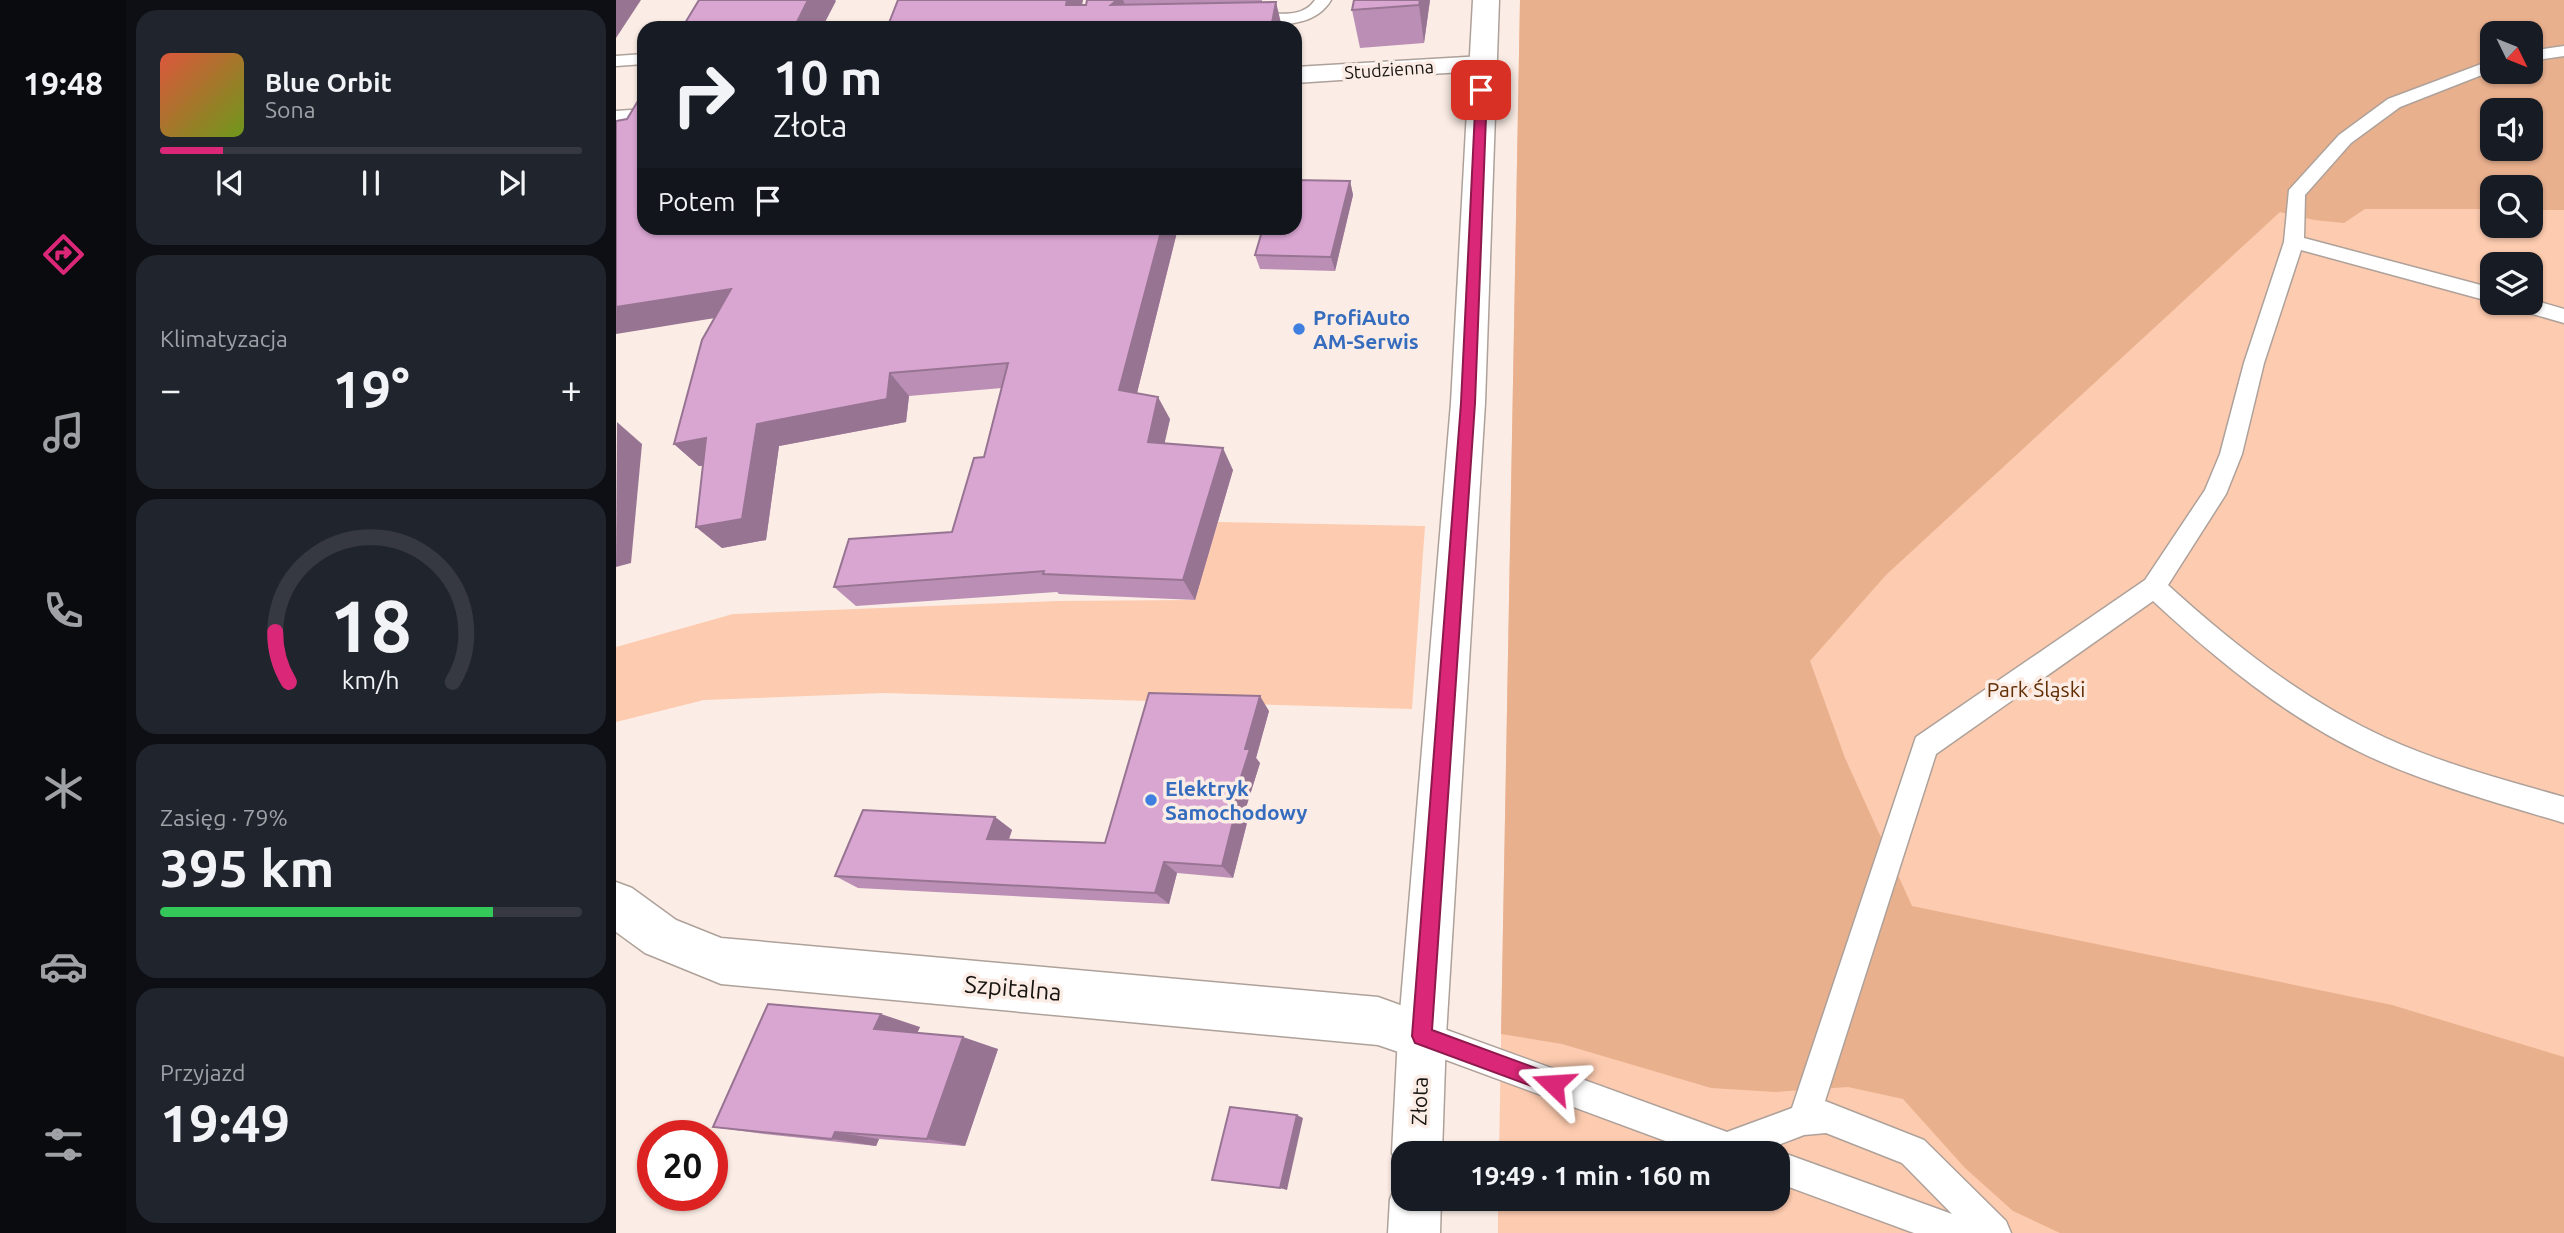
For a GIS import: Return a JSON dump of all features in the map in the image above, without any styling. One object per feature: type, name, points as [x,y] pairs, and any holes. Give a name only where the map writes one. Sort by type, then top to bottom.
[{"type":"street","name":"Złota","points":[[1418,1141],[1422,1036],[1468,403],[1486,0]]},
{"type":"street","name":"Studzienna","points":[[1302,75],[1483,64]]},
{"type":"street","points":[[616,120],[637,118]]},
{"type":"street","name":"Szpitalna","points":[[616,904],[661,937],[721,961],[851,975],[1378,1021],[1422,1036]]},
{"type":"street","points":[[1414,1233],[1415,1211]]},
{"type":"lane","points":[[1292,21],[1315,11],[1323,0]]},
{"type":"lane","points":[[2543,54],[2564,51]]},
{"type":"lane","points":[[616,61],[637,60]]},
{"type":"lane","points":[[1804,1119],[1925,746],[2154,587],[2216,494],[2231,454],[2253,363],[2294,242],[2296,194],[2345,139],[2394,103],[2480,70]]},
{"type":"lane","points":[[2294,242],[2480,292]]},
{"type":"lane","points":[[2543,310],[2564,316]]},
{"type":"lane","points":[[2154,587],[2256,675],[2324,718],[2410,761],[2564,810]]},
{"type":"lane","points":[[1422,1036],[1707,1141]]},
{"type":"lane","points":[[1756,1141],[1804,1119],[1826,1117],[1913,1151],[1994,1233]]},
{"type":"lane","points":[[1790,1171],[1959,1233]]},
{"type":"green space","name":"Park Śląski","points":[[1520,0],[2564,0],[2564,1233],[1498,1233],[1498,1211],[1790,1211],[1790,1141],[1499,1141]]},
{"type":"green space","points":[[1218,522],[1425,526],[1412,709],[884,693],[704,700],[616,722],[616,647],[733,614],[1057,601],[1194,600]]},
{"type":"shaded area","points":[[1520,0],[2564,0],[2564,210],[2543,210],[2543,175],[2480,175],[2480,209],[2365,209],[2344,223],[2314,220],[2280,212],[1886,575],[1810,661],[1845,758],[1912,906],[2392,1005],[2564,1057],[2564,1233],[2060,1233],[2013,1211],[1965,1168],[1903,1099],[1848,1087],[1775,1092],[1711,1088],[1562,1044],[1501,1034]]},
{"type":"building","points":[[699,0],[808,0],[798,21],[686,21]]},
{"type":"building","points":[[898,0],[1067,0],[1066,5],[1086,5],[1087,0],[1117,0],[1111,5],[1276,2],[1272,21],[890,21]]},
{"type":"building","points":[[1354,0],[1420,0],[1419,5],[1352,10]]},
{"type":"building","points":[[637,103],[637,235],[1160,235],[1119,390],[1158,397],[1148,442],[1223,448],[1183,580],[1043,574],[1044,571],[834,587],[849,539],[952,532],[974,458],[984,457],[1008,363],[890,373],[887,399],[757,424],[742,519],[696,527],[706,438],[674,444],[702,340],[731,289],[616,307],[616,121],[627,119]]},
{"type":"building","points":[[1302,180],[1350,181],[1331,257],[1255,255],[1261,235],[1302,235]]},
{"type":"building","points":[[1149,693],[1260,696],[1245,749],[1250,749],[1232,805],[1237,806],[1222,866],[1164,862],[1155,893],[835,876],[863,810],[995,817],[987,839],[1105,843]]},
{"type":"building","points":[[768,1004],[881,1014],[874,1029],[963,1037],[927,1139],[835,1132],[832,1139],[728,1129],[728,1120],[716,1120]]},
{"type":"building","points":[[1230,1107],[1297,1115],[1280,1188],[1212,1180]]},
{"type":"place","name":"ProfiAuto AM-Serwis","points":[[1299,329]]},
{"type":"place","name":"Elektryk Samochodowy","points":[[1151,800]]},
{"type":"route","points":[[1481,90],[1468,403],[1422,1036],[1553,1084]]}]
